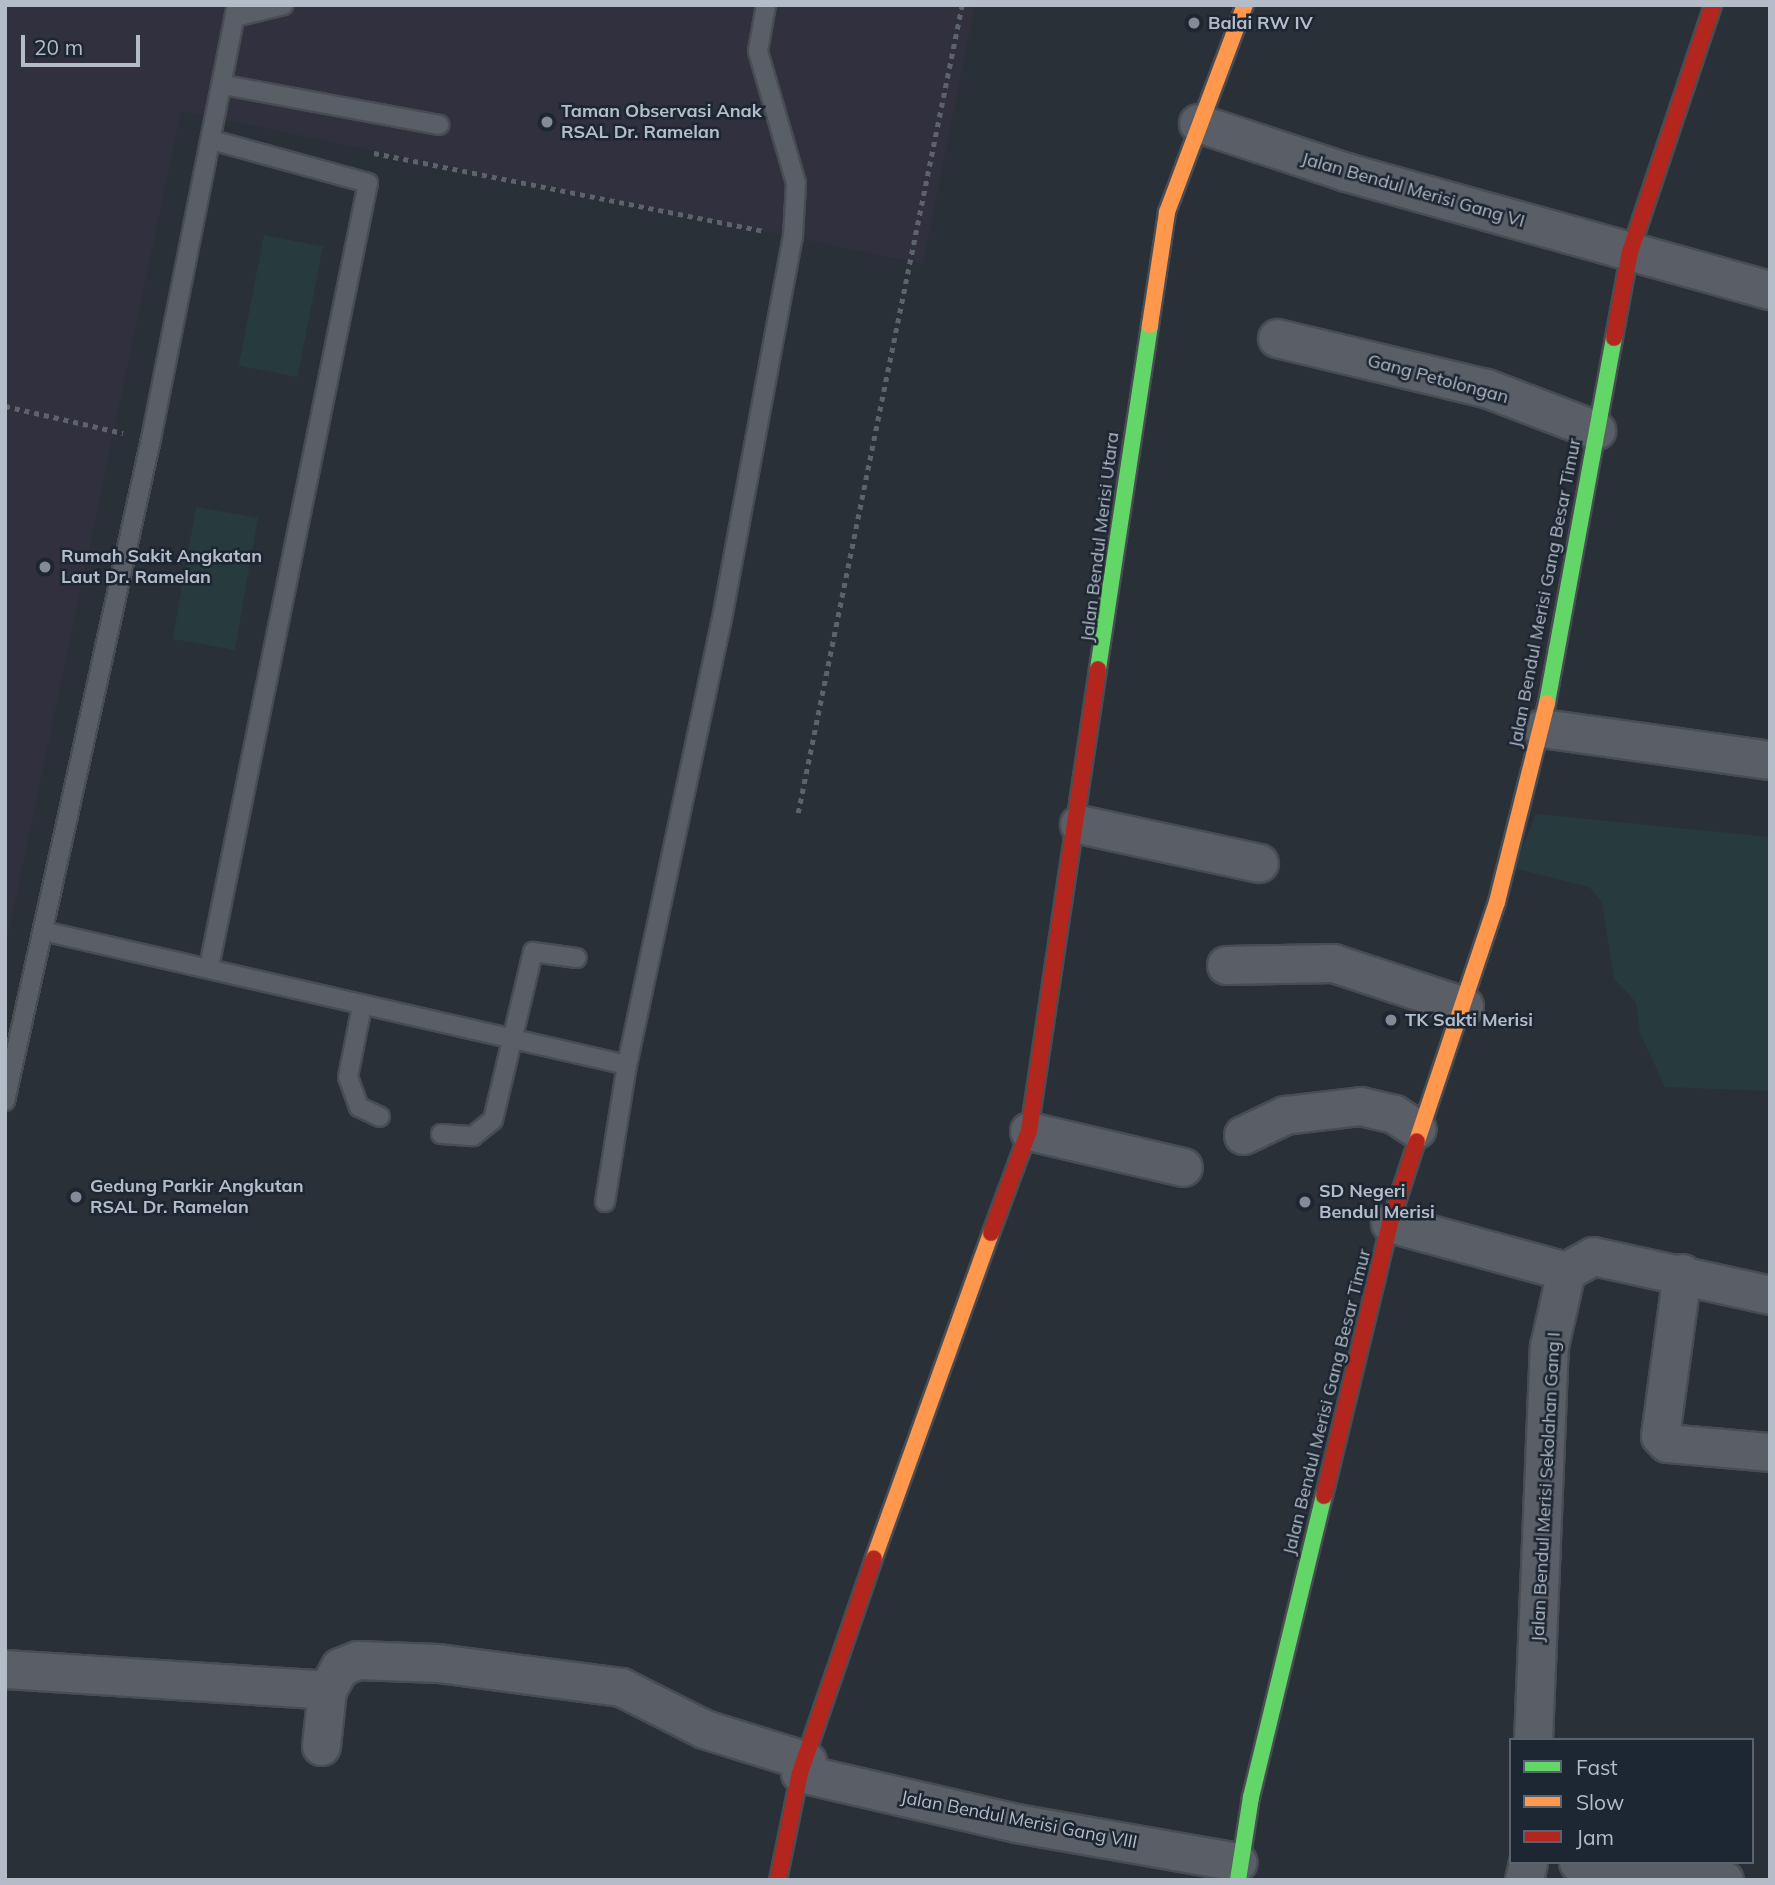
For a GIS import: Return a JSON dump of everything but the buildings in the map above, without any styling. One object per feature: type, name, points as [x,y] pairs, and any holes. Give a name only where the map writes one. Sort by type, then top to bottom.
[{"type":"street","name":"Jalan Bendul Merisi Utara","points":[[778,1880],[804,1767],[934,1382],[1029,1131],[1079,824],[1167,212],[1198,123],[1245,5]]},
{"type":"street","name":"Jalan Bendul Merisi Gang Besar Timur","points":[[1238,1871],[1390,1223],[1417,1129],[1464,1006],[1542,728],[1630,252],[1713,5]]},
{"type":"street","name":"Jalan Bendul Merisi Gang VI","points":[[1198,123],[1630,252],[1770,290]]},
{"type":"street","name":"Gang Petolongan","points":[[1277,338],[1486,388],[1596,430]]},
{"type":"street","points":[[1542,728],[1770,760]]},
{"type":"street","points":[[1079,824],[1259,863]]},
{"type":"street","points":[[1226,965],[1333,963],[1464,1006]]},
{"type":"street","points":[[1243,1135],[1285,1115],[1360,1106],[1394,1114],[1417,1129]]},
{"type":"street","points":[[1029,1131],[1183,1167]]},
{"type":"street","points":[[1390,1223],[1582,1264],[1682,1273],[1770,1295]]},
{"type":"street","name":"Jalan Bendul Merisi Sekolahan Gang I","points":[[1533,1738],[1549,1346],[1582,1264]]},
{"type":"street","points":[[1682,1273],[1661,1439],[1770,1452]]},
{"type":"street","name":"Jalan Bendul Merisi Gang VIII","points":[[327,1690],[340,1667],[357,1660],[438,1663],[621,1687],[704,1729],[804,1767],[1016,1823],[1238,1871]]},
{"type":"street","points":[[5,1669],[327,1690],[321,1746]]},
{"type":"street","points":[[1594,1864],[1724,1880]]},
{"type":"lane","points":[[5,1101],[151,439],[224,85],[236,11],[284,5]]},
{"type":"lane","points":[[605,1202],[627,1065],[721,624],[793,237],[796,183],[758,51],[766,5]]},
{"type":"lane","points":[[224,85],[439,125]]},
{"type":"lane","points":[[209,968],[368,183],[212,140]]},
{"type":"lane","points":[[43,931],[627,1065]]},
{"type":"lane","points":[[442,1134],[473,1136],[493,1120],[533,952],[577,958]]},
{"type":"lane","points":[[362,1006],[348,1077],[359,1107],[380,1117]]},
{"type":"path","points":[[798,813],[962,5]]},
{"type":"path","points":[[374,151],[793,237]]},
{"type":"path","points":[[5,406],[151,439]]},
{"type":"shaded area","name":"Rumah Sakit Angkatan Laut Dr. Ramelan","points":[[5,5],[975,5],[923,264],[181,111],[5,950]]},
{"type":"green space","points":[[264,235],[323,246],[298,377],[239,366]]},
{"type":"green space","points":[[196,507],[258,518],[235,650],[173,639]]},
{"type":"green space","points":[[1536,814],[1770,837],[1770,1091],[1665,1087],[1640,1033],[1636,1002],[1614,979],[1602,902],[1589,887],[1514,868]]},
{"type":"traffic: fast","points":[[1098,669],[1150,325]]},
{"type":"traffic: fast","points":[[1547,703],[1614,338]]},
{"type":"traffic: fast","points":[[1238,1880],[1251,1797],[1324,1496]]},
{"type":"traffic: slow","points":[[1150,325],[1167,212],[1245,5]]},
{"type":"traffic: slow","points":[[1417,1141],[1497,902],[1547,703]]},
{"type":"traffic: slow","points":[[874,1558],[991,1233]]},
{"type":"traffic: jam","points":[[1614,338],[1630,252],[1713,5]]},
{"type":"traffic: jam","points":[[991,1233],[1029,1131],[1098,669]]},
{"type":"traffic: jam","points":[[1324,1496],[1390,1223],[1417,1141]]},
{"type":"traffic: jam","points":[[778,1880],[800,1773],[874,1558]]},
{"type":"place","name":"Balai RW IV","points":[[1194,23]]},
{"type":"place","name":"Taman Observasi Anak RSAL Dr. Ramelan","points":[[547,122]]},
{"type":"place","name":"Rumah Sakit Angkatan Laut Dr. Ramelan","points":[[45,567]]},
{"type":"place","name":"TK Sakti Merisi","points":[[1391,1020]]},
{"type":"place","name":"Gedung Parkir Angkutan RSAL Dr. Ramelan","points":[[76,1197]]},
{"type":"place","name":"SD Negeri Bendul Merisi","points":[[1305,1202]]}]
